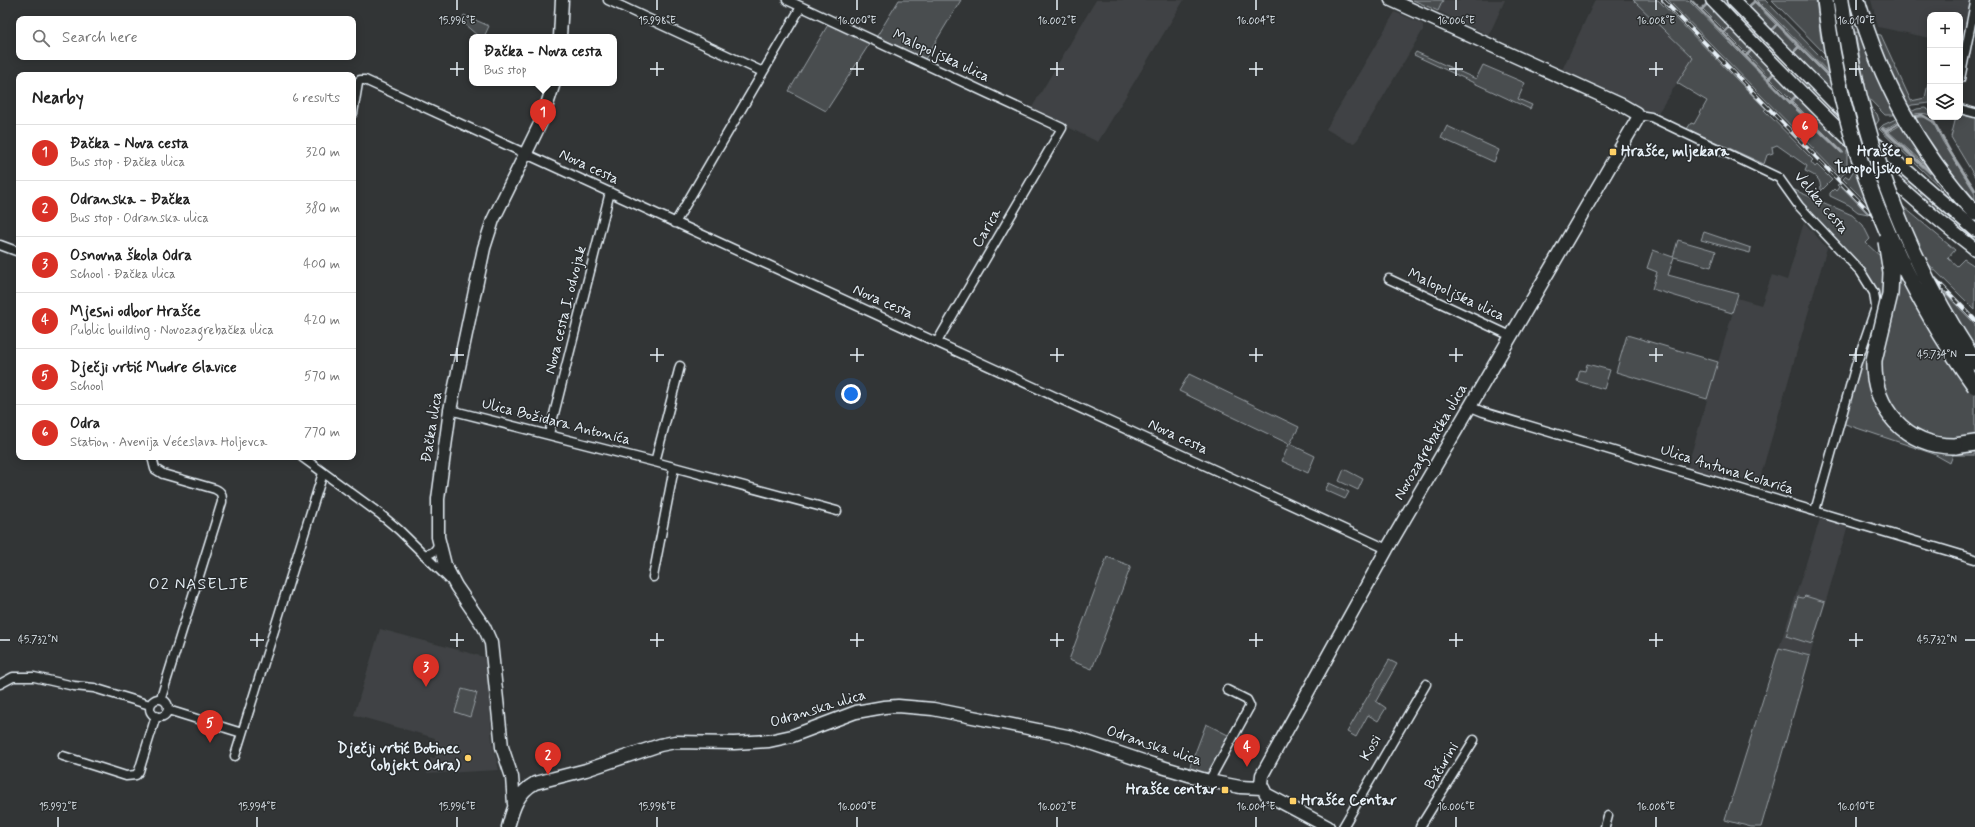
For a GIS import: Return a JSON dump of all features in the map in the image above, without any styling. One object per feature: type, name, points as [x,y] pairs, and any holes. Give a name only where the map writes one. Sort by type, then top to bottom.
[{"type":"highway","points":[[1825,0],[1837,76],[1846,119],[1879,213],[1901,261],[1932,319],[1956,360],[1975,386]]},
{"type":"highway","points":[[1842,0],[1853,72],[1870,137],[1882,174],[1913,252],[1947,316],[1975,362]]},
{"type":"highway","points":[[1857,0],[1876,58],[1909,126],[1934,164],[1975,212]]},
{"type":"highway","points":[[1879,213],[1891,273],[1890,294],[1874,360],[1875,382],[1879,397],[1894,420],[1906,431],[1921,440],[1944,446],[1975,443]]},
{"type":"main road","points":[[560,34],[562,0]]},
{"type":"main road","name":"Velika cesta","points":[[1391,0],[1622,105],[1638,115]]},
{"type":"main road","points":[[1712,0],[1856,145],[1924,207],[1975,249]]},
{"type":"main road","points":[[1733,0],[1867,136],[1975,230]]},
{"type":"main road","name":"Đačka ulica","points":[[514,804],[512,777],[502,747],[491,643],[474,610],[456,586],[445,565],[439,542],[438,499],[450,410],[484,248],[493,220],[547,109],[553,86]]},
{"type":"main road","name":"Novozagrebačka ulica","points":[[1262,788],[1261,778],[1264,771],[1387,549],[1629,134],[1638,115]]},
{"type":"main road","name":"Odranska ulica","points":[[508,827],[514,804],[526,789],[535,783],[586,770],[660,745],[676,742],[734,743],[764,741],[792,736],[856,712],[898,706],[933,709],[1072,737],[1152,764],[1209,781],[1240,788],[1262,788]]},
{"type":"main road","points":[[512,777],[523,782],[535,783]]},
{"type":"main road","points":[[1262,788],[1268,796],[1328,827]]},
{"type":"street","points":[[608,0],[763,72]]},
{"type":"street","name":"Malopoljska ulica","points":[[787,0],[1062,128]]},
{"type":"street","points":[[1963,64],[1975,3]]},
{"type":"street","points":[[675,223],[801,7]]},
{"type":"street","name":"Nova cesta","points":[[356,95],[358,83],[362,80],[367,81],[1387,549]]},
{"type":"street","points":[[1963,110],[1975,113]]},
{"type":"street","name":"Velika cesta","points":[[1638,115],[1651,117],[1779,178],[1799,206],[1866,279],[1874,293],[1876,307],[1856,364],[1815,511]]},
{"type":"street","name":"Carica","points":[[937,342],[1062,128]]},
{"type":"street","name":"Nova cesta I. odvojak","points":[[549,434],[610,192]]},
{"type":"street","points":[[0,245],[16,251]]},
{"type":"street","name":"Malopoljska ulica","points":[[1389,279],[1511,336]]},
{"type":"street","points":[[655,462],[680,366]]},
{"type":"street","name":"Ulica Antuna Kolarića","points":[[1471,407],[1483,412],[1975,559]]},
{"type":"street","name":"Ulica Božidara Antonića","points":[[450,410],[549,434],[837,511]]},
{"type":"street","points":[[153,460],[155,469],[163,474],[215,489],[220,491],[222,495],[222,502],[161,698]]},
{"type":"street","points":[[307,460],[380,514],[456,586]]},
{"type":"street","points":[[653,577],[674,468]]},
{"type":"street","points":[[235,756],[324,473]]},
{"type":"street","points":[[423,554],[431,554],[436,550],[439,542]]},
{"type":"street","points":[[0,684],[13,677],[34,677],[74,686],[94,688],[150,705]]},
{"type":"street","name":"Kosi","points":[[1343,827],[1426,684]]},
{"type":"street","points":[[1209,781],[1250,706],[1247,700],[1227,690]]},
{"type":"street","points":[[161,698],[166,702],[168,710],[162,717],[156,716],[151,713],[150,705],[155,699],[161,698]]},
{"type":"street","points":[[168,710],[242,733]]},
{"type":"street","points":[[62,756],[126,776],[136,775],[139,771],[156,716]]},
{"type":"street","name":"Bačurini","points":[[1420,827],[1474,740]]},
{"type":"street","points":[[1605,827],[1608,816]]},
{"type":"shaded area","points":[[899,0],[961,0],[925,59],[877,36]]},
{"type":"shaded area","points":[[1096,0],[1184,0],[1098,142],[1031,109]]},
{"type":"shaded area","points":[[1413,0],[1443,0],[1438,11]]},
{"type":"shaded area","points":[[1443,0],[1505,0],[1489,35],[1438,11]]},
{"type":"shaded area","points":[[1595,0],[1633,0],[1693,58],[1656,116],[1561,72]]},
{"type":"shaded area","points":[[1633,0],[1658,0],[1766,109],[1764,110],[1813,160],[1811,162],[1815,167],[1817,165],[1832,180],[1821,191],[1819,180],[1812,174],[1805,171],[1807,166],[1777,145],[1772,147],[1773,153],[1767,155],[1764,164],[1687,129],[1691,123],[1694,124],[1707,101],[1677,83],[1693,58]]},
{"type":"shaded area","points":[[1668,0],[1688,0],[1792,106],[1841,153],[1844,153],[1792,101],[1798,96],[1850,147],[1847,150],[1847,170],[1841,177]]},
{"type":"shaded area","points":[[1719,0],[1726,0],[1861,136],[1857,139]]},
{"type":"shaded area","points":[[1757,0],[1765,0],[1877,114],[1879,120],[1875,126],[1868,128],[1793,54],[1799,48],[1860,109],[1862,106]]},
{"type":"shaded area","points":[[1772,0],[1816,0],[1821,40],[1865,85],[1855,32],[1881,35],[1911,101],[1925,98],[1927,89],[1927,103],[1912,105],[1892,115],[1885,115]]},
{"type":"shaded area","points":[[1871,0],[1973,0],[1964,45],[1963,12],[1927,12],[1927,37],[1878,27]]},
{"type":"shaded area","points":[[1754,2],[1776,25],[1770,30],[1748,8]]},
{"type":"shaded area","points":[[1708,4],[1730,26],[1725,31],[1703,9]]},
{"type":"shaded area","points":[[1395,12],[1421,23],[1423,25],[1423,30],[1358,139],[1354,143],[1349,142],[1326,129]]},
{"type":"shaded area","points":[[464,15],[489,26],[485,34],[476,34],[462,22]]},
{"type":"shaded area","points":[[829,23],[870,43],[826,111],[789,91]]},
{"type":"shaded area","points":[[1777,25],[1798,47],[1792,52],[1771,31]]},
{"type":"shaded area","points":[[1731,27],[1752,49],[1747,54],[1725,32]]},
{"type":"shaded area","points":[[1753,50],[1774,72],[1769,77],[1748,55]]},
{"type":"shaded area","points":[[1416,52],[1476,79],[1483,65],[1525,83],[1518,99],[1532,105],[1530,109],[1414,55]]},
{"type":"shaded area","points":[[1775,73],[1797,95],[1792,100],[1770,78]]},
{"type":"shaded area","points":[[1925,108],[1927,109],[1927,114],[1912,115],[1901,119],[1886,129],[1883,127],[1881,129],[1930,174],[1932,171],[1889,132],[1910,119],[1925,117],[1927,120],[1932,121],[1943,142],[1975,193],[1975,223],[1939,188],[1940,187],[1879,129],[1883,125],[1917,109]]},
{"type":"shaded area","points":[[1963,114],[1975,116],[1975,177],[1951,137],[1955,120],[1963,120]]},
{"type":"shaded area","points":[[1447,126],[1499,150],[1494,162],[1441,138]]},
{"type":"shaded area","points":[[1867,142],[1936,204],[1975,236],[1975,242],[1905,184],[1864,146]]},
{"type":"shaded area","points":[[1867,169],[1905,208],[1955,250],[1948,258],[1957,266],[1964,259],[1975,266],[1975,310],[1843,179],[1846,176],[1849,178],[1854,170]]},
{"type":"shaded area","points":[[1839,184],[1868,214],[1858,212],[1849,205],[1830,196],[1830,193],[1834,189],[1836,191],[1839,187],[1837,185]]},
{"type":"shaded area","points":[[1790,188],[1852,215],[1863,225],[1870,239],[1866,243],[1881,257],[1895,242],[1975,324],[1975,455],[1953,455],[1950,463],[1934,454],[1842,423],[1858,365],[1879,307],[1878,295]]},
{"type":"shaded area","points":[[1804,222],[1827,248],[1758,485],[1728,476],[1726,480],[1687,468],[1737,298],[1761,305],[1772,275],[1787,280]]},
{"type":"shaded area","points":[[1704,232],[1751,248],[1750,253],[1701,240]]},
{"type":"shaded area","points":[[1678,240],[1716,251],[1711,267],[1674,257],[1668,275],[1738,294],[1732,313],[1652,289],[1657,272],[1647,268],[1653,250],[1673,257]]},
{"type":"shaded area","points":[[1627,335],[1718,362],[1707,399],[1616,372]]},
{"type":"shaded area","points":[[1587,364],[1610,370],[1604,389],[1577,381],[1580,370],[1585,371]]},
{"type":"shaded area","points":[[1189,374],[1299,427],[1290,444],[1315,456],[1308,473],[1282,461],[1289,444],[1179,391]]},
{"type":"shaded area","points":[[1344,469],[1363,479],[1358,490],[1339,481]]},
{"type":"shaded area","points":[[1329,483],[1349,492],[1345,499],[1325,490]]},
{"type":"shaded area","points":[[1820,519],[1848,525],[1810,656],[1779,648]]},
{"type":"shaded area","points":[[1107,557],[1131,566],[1092,669],[1069,660]]},
{"type":"shaded area","points":[[1805,596],[1825,602],[1812,644],[1786,636],[1798,597],[1803,598]]},
{"type":"shaded area","points":[[380,629],[488,658],[492,741],[499,770],[427,774],[430,758],[435,758],[435,738],[354,715]]},
{"type":"shaded area","points":[[1779,648],[1810,656],[1761,827],[1751,827],[1725,820]]},
{"type":"shaded area","points":[[1389,660],[1397,664],[1376,701],[1386,708],[1378,721],[1368,715],[1356,737],[1347,732]]},
{"type":"shaded area","points":[[462,689],[477,693],[470,717],[455,712]]},
{"type":"shaded area","points":[[1206,724],[1230,736],[1212,771],[1204,773],[1189,769]]},
{"type":"waterway","points":[[1691,0],[1790,102],[1842,152]]},
{"type":"waterway","points":[[1754,0],[1831,78]]},
{"type":"waterway","points":[[1748,7],[1755,1]]},
{"type":"waterway","points":[[1701,10],[1708,3]]},
{"type":"waterway","points":[[1771,31],[1777,24]]},
{"type":"waterway","points":[[1724,33],[1730,26]]},
{"type":"waterway","points":[[1793,53],[1799,46]]},
{"type":"waterway","points":[[1746,56],[1752,49]]},
{"type":"waterway","points":[[1768,79],[1775,72]]},
{"type":"waterway","points":[[1790,102],[1797,95]]},
{"type":"waterway","points":[[1911,117],[1922,115],[1934,122],[1951,153],[1975,190]]},
{"type":"waterway","points":[[1886,131],[1903,121]]},
{"type":"waterway","points":[[1883,129],[1930,172]]},
{"type":"railway","points":[[1663,0],[1975,320]]},
{"type":"place","name":"Đačka - Nova cesta","points":[[543,132]]},
{"type":"place","name":"Odra","points":[[1805,146]]},
{"type":"place","name":"Hrašće, mljekara","points":[[1613,152]]},
{"type":"place","name":"Hrašće Turopoljsko","points":[[1909,161]]},
{"type":"place","name":"Osnovna škola Odra","points":[[426,687]]},
{"type":"place","name":"Dječji vrtić Mudre Glavice","points":[[210,743]]},
{"type":"place","name":"Dječji vrtić Botinec (objekt Odra)","points":[[468,758]]},
{"type":"place","name":"Mjesni odbor Hrašće","points":[[1247,767]]},
{"type":"place","name":"Odranska - Đačka","points":[[548,775]]},
{"type":"place","name":"Hrašće centar","points":[[1225,790]]},
{"type":"place","name":"Hrašće Centar","points":[[1293,801]]},
{"type":"district","name":"O2 NASELJE","points":[[199,584]]}]
